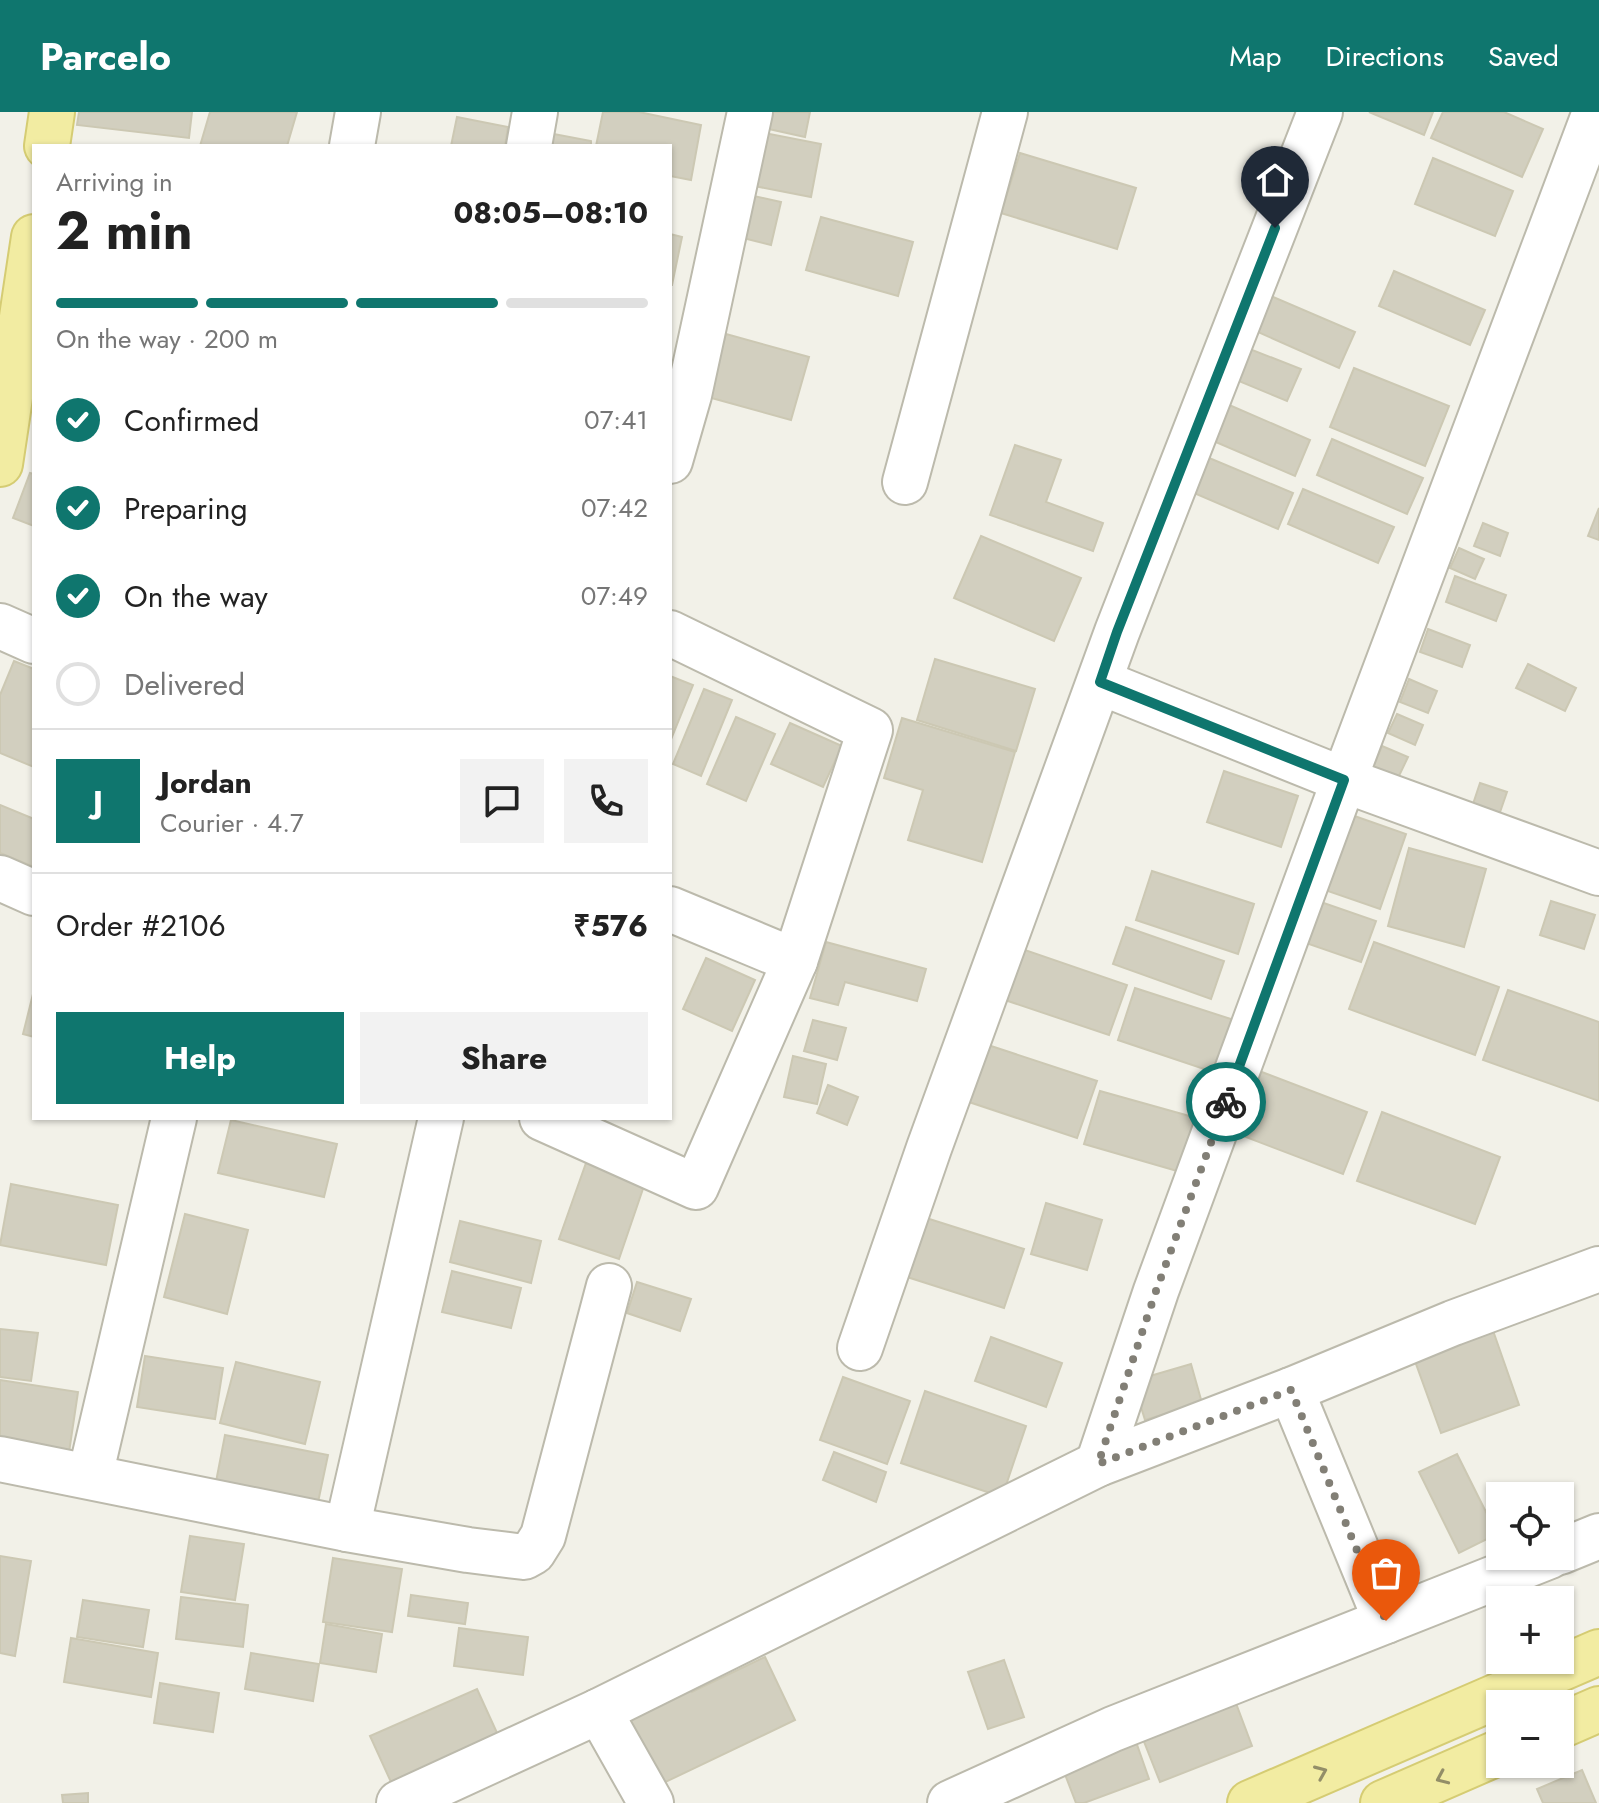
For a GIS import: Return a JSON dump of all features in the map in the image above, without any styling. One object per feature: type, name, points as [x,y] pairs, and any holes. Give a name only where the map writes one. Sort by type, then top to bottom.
[{"type":"main road","points":[[0,464],[32,251]]},
{"type":"main road","points":[[1250,1803],[1599,1652]]},
{"type":"main road","points":[[1574,1720],[1599,1709]]},
{"type":"main road","points":[[1383,1803],[1486,1758]]},
{"type":"street","points":[[352,144],[358,112]]},
{"type":"street","points":[[529,144],[535,112]]},
{"type":"street","points":[[672,447],[680,391],[750,112]]},
{"type":"street","points":[[905,482],[1005,112]]},
{"type":"street","points":[[860,1348],[929,1148],[1117,632],[1320,112]]},
{"type":"street","points":[[1098,1464],[1156,1291],[1595,112]]},
{"type":"street","points":[[0,626],[32,640]]},
{"type":"street","points":[[546,1120],[696,1187],[795,961],[870,730],[672,634]]},
{"type":"street","points":[[1100,682],[1344,780],[1598,870]]},
{"type":"street","points":[[0,878],[32,892]]},
{"type":"street","points":[[672,910],[795,961]]},
{"type":"street","points":[[90,1476],[174,1120]]},
{"type":"street","points":[[347,1529],[441,1120]]},
{"type":"street","points":[[399,1803],[599,1711],[1098,1464],[1291,1390],[1453,1323],[1599,1269]]},
{"type":"street","points":[[0,1459],[347,1529],[524,1557],[533,1552],[543,1536],[609,1286]]},
{"type":"street","points":[[1291,1390],[1386,1621]]},
{"type":"street","points":[[1574,1546],[1599,1536]]},
{"type":"street","points":[[950,1803],[1113,1729],[1515,1570]]},
{"type":"street","points":[[599,1711],[651,1803]]},
{"type":"building","points":[[79,112],[192,112],[189,138],[77,125]]},
{"type":"building","points":[[210,112],[297,112],[288,144],[201,144]]},
{"type":"building","points":[[603,112],[639,112],[701,125],[691,180],[672,176],[672,144],[596,144]]},
{"type":"building","points":[[767,112],[810,112],[805,137],[764,128]]},
{"type":"building","points":[[1369,112],[1433,112],[1424,135]]},
{"type":"building","points":[[1443,112],[1504,112],[1543,129],[1522,177],[1431,138]]},
{"type":"building","points":[[457,117],[508,127],[505,144],[451,144]]},
{"type":"building","points":[[538,131],[591,141],[591,144],[535,144]]},
{"type":"building","points":[[754,131],[821,144],[811,197],[744,184]]},
{"type":"building","points":[[1020,153],[1136,188],[1117,249],[1001,213]]},
{"type":"building","points":[[1433,158],[1513,191],[1495,236],[1415,204]]},
{"type":"building","points":[[749,195],[781,202],[771,245],[739,237]]},
{"type":"building","points":[[821,217],[913,242],[898,296],[806,270]]},
{"type":"building","points":[[672,234],[682,237],[672,285]]},
{"type":"building","points":[[1394,271],[1485,310],[1470,345],[1379,306]]},
{"type":"building","points":[[1264,293],[1355,332],[1339,368],[1249,328]]},
{"type":"building","points":[[726,334],[809,357],[791,420],[708,397]]},
{"type":"building","points":[[1247,348],[1301,369],[1287,401],[1234,379]]},
{"type":"building","points":[[1354,368],[1449,406],[1425,466],[1330,427]]},
{"type":"building","points":[[1220,401],[1310,440],[1295,476],[1204,437]]},
{"type":"building","points":[[1332,439],[1423,478],[1407,514],[1317,475]]},
{"type":"building","points":[[1015,445],[1061,460],[1046,502],[1103,523],[1093,551],[990,515]]},
{"type":"building","points":[[1202,455],[1293,493],[1278,529],[1187,490]]},
{"type":"building","points":[[30,473],[32,474],[32,525],[13,518]]},
{"type":"building","points":[[1303,489],[1394,527],[1378,563],[1288,524]]},
{"type":"building","points":[[1599,508],[1599,540],[1588,536]]},
{"type":"building","points":[[1483,523],[1508,533],[1500,556],[1474,546]]},
{"type":"building","points":[[981,536],[1081,578],[1054,641],[954,598]]},
{"type":"building","points":[[1459,548],[1484,559],[1475,579],[1450,568]]},
{"type":"building","points":[[1455,576],[1506,595],[1496,621],[1446,602]]},
{"type":"building","points":[[1428,629],[1470,645],[1462,667],[1420,652]]},
{"type":"building","points":[[935,659],[1035,689],[1016,751],[917,720]]},
{"type":"building","points":[[14,661],[32,668],[32,766],[0,753],[0,695]]},
{"type":"building","points":[[1528,664],[1576,688],[1565,711],[1516,688]]},
{"type":"building","points":[[672,677],[693,685],[672,737]]},
{"type":"building","points":[[1409,679],[1437,691],[1428,713],[1400,702]]},
{"type":"building","points":[[704,689],[732,700],[701,776],[673,764]]},
{"type":"building","points":[[1397,714],[1423,725],[1415,745],[1388,733]]},
{"type":"building","points":[[736,717],[775,734],[746,801],[707,784]]},
{"type":"building","points":[[902,718],[1015,752],[982,862],[908,840],[923,790],[884,778]]},
{"type":"building","points":[[790,723],[842,746],[823,787],[771,764]]},
{"type":"building","points":[[1382,746],[1408,757],[1398,778],[1373,767]]},
{"type":"building","points":[[1224,771],[1298,796],[1281,847],[1207,822]]},
{"type":"building","points":[[1480,783],[1507,792],[1499,815],[1472,807]]},
{"type":"building","points":[[0,805],[32,818],[32,866],[0,853]]},
{"type":"building","points":[[1346,813],[1406,834],[1380,909],[1319,888]]},
{"type":"building","points":[[1409,848],[1486,869],[1464,947],[1388,926]]},
{"type":"building","points":[[1152,871],[1254,904],[1238,954],[1136,920]]},
{"type":"building","points":[[1315,900],[1376,921],[1361,962],[1300,941]]},
{"type":"building","points":[[1551,901],[1595,915],[1584,949],[1540,935]]},
{"type":"building","points":[[1126,927],[1224,961],[1211,999],[1113,964]]},
{"type":"building","points":[[826,942],[926,969],[917,1001],[845,982],[838,1005],[810,998]]},
{"type":"building","points":[[1374,942],[1499,987],[1475,1055],[1349,1009]]},
{"type":"building","points":[[1016,947],[1127,985],[1109,1035],[999,998]]},
{"type":"building","points":[[706,958],[755,980],[732,1031],[683,1009]]},
{"type":"building","points":[[1135,988],[1237,1021],[1219,1074],[1118,1040]]},
{"type":"building","points":[[1508,990],[1599,1022],[1599,1101],[1483,1060]]},
{"type":"building","points":[[32,998],[32,1036],[23,1034]]},
{"type":"building","points":[[813,1020],[846,1028],[837,1060],[804,1051]]},
{"type":"building","points":[[988,1045],[1097,1081],[1077,1138],[969,1102]]},
{"type":"building","points":[[793,1056],[826,1064],[817,1104],[784,1097]]},
{"type":"building","points":[[1254,1069],[1367,1112],[1343,1174],[1230,1131]]},
{"type":"building","points":[[828,1085],[858,1097],[847,1125],[817,1113]]},
{"type":"building","points":[[1100,1091],[1200,1119],[1184,1173],[1084,1144]]},
{"type":"building","points":[[1382,1112],[1500,1157],[1475,1224],[1357,1181]]},
{"type":"building","points":[[231,1120],[337,1144],[324,1197],[218,1173]]},
{"type":"building","points":[[586,1163],[645,1183],[619,1259],[559,1239]]},
{"type":"building","points":[[11,1184],[118,1205],[106,1265],[0,1245]]},
{"type":"building","points":[[1046,1203],[1102,1220],[1087,1270],[1031,1254]]},
{"type":"building","points":[[185,1214],[248,1230],[227,1314],[164,1297]]},
{"type":"building","points":[[923,1217],[1024,1249],[1004,1308],[904,1276]]},
{"type":"building","points":[[460,1221],[541,1241],[531,1283],[450,1262]]},
{"type":"building","points":[[452,1271],[521,1288],[511,1328],[442,1312]]},
{"type":"building","points":[[637,1282],[691,1299],[680,1331],[627,1313]]},
{"type":"building","points":[[1490,1322],[1519,1405],[1441,1433],[1411,1350]]},
{"type":"building","points":[[0,1329],[38,1333],[31,1381],[0,1377]]},
{"type":"building","points":[[991,1337],[1062,1363],[1046,1407],[975,1381]]},
{"type":"building","points":[[145,1356],[223,1368],[215,1419],[137,1407]]},
{"type":"building","points":[[236,1362],[320,1382],[305,1444],[220,1423]]},
{"type":"building","points":[[1191,1364],[1202,1403],[1145,1420],[1133,1381]]},
{"type":"building","points":[[843,1377],[910,1401],[887,1464],[820,1440]]},
{"type":"building","points":[[0,1380],[78,1392],[68,1459],[0,1449]]},
{"type":"building","points":[[925,1391],[1026,1426],[1002,1497],[901,1463]]},
{"type":"building","points":[[225,1435],[328,1455],[317,1507],[215,1487]]},
{"type":"building","points":[[834,1452],[886,1472],[876,1502],[823,1480]]},
{"type":"building","points":[[1457,1454],[1486,1512],[1486,1540],[1459,1553],[1419,1472]]},
{"type":"building","points":[[190,1536],[244,1544],[235,1600],[181,1592]]},
{"type":"building","points":[[0,1556],[31,1561],[15,1656],[0,1653]]},
{"type":"building","points":[[333,1558],[402,1569],[392,1632],[323,1622]]},
{"type":"building","points":[[411,1595],[468,1603],[465,1624],[408,1616]]},
{"type":"building","points":[[181,1597],[248,1605],[243,1647],[176,1639]]},
{"type":"building","points":[[83,1600],[149,1610],[143,1647],[77,1637]]},
{"type":"building","points":[[326,1624],[382,1634],[376,1672],[320,1663]]},
{"type":"building","points":[[459,1628],[528,1637],[523,1675],[454,1666]]},
{"type":"building","points":[[71,1638],[158,1653],[151,1697],[64,1682]]},
{"type":"building","points":[[251,1653],[319,1664],[313,1701],[245,1689]]},
{"type":"building","points":[[765,1657],[795,1720],[657,1786],[626,1720],[687,1681],[692,1692]]},
{"type":"building","points":[[1004,1660],[1024,1717],[988,1729],[968,1672]]},
{"type":"building","points":[[160,1683],[219,1693],[213,1732],[154,1723]]},
{"type":"building","points":[[477,1689],[498,1735],[391,1782],[370,1736]]},
{"type":"building","points":[[1234,1698],[1252,1746],[1160,1782],[1141,1734]]},
{"type":"building","points":[[1134,1736],[1149,1779],[1084,1803],[1076,1803],[1061,1764]]},
{"type":"building","points":[[1582,1770],[1596,1803],[1543,1803],[1537,1789],[1563,1778],[1574,1778],[1574,1773]]},
{"type":"building","points":[[88,1793],[88,1803],[63,1803],[62,1795]]},
{"type":"way so far","points":[[1226,1102],[1156,1291],[1098,1464],[1291,1390],[1386,1621]]},
{"type":"route","points":[[1226,1102],[1344,780],[1100,682],[1275,228]]}]
